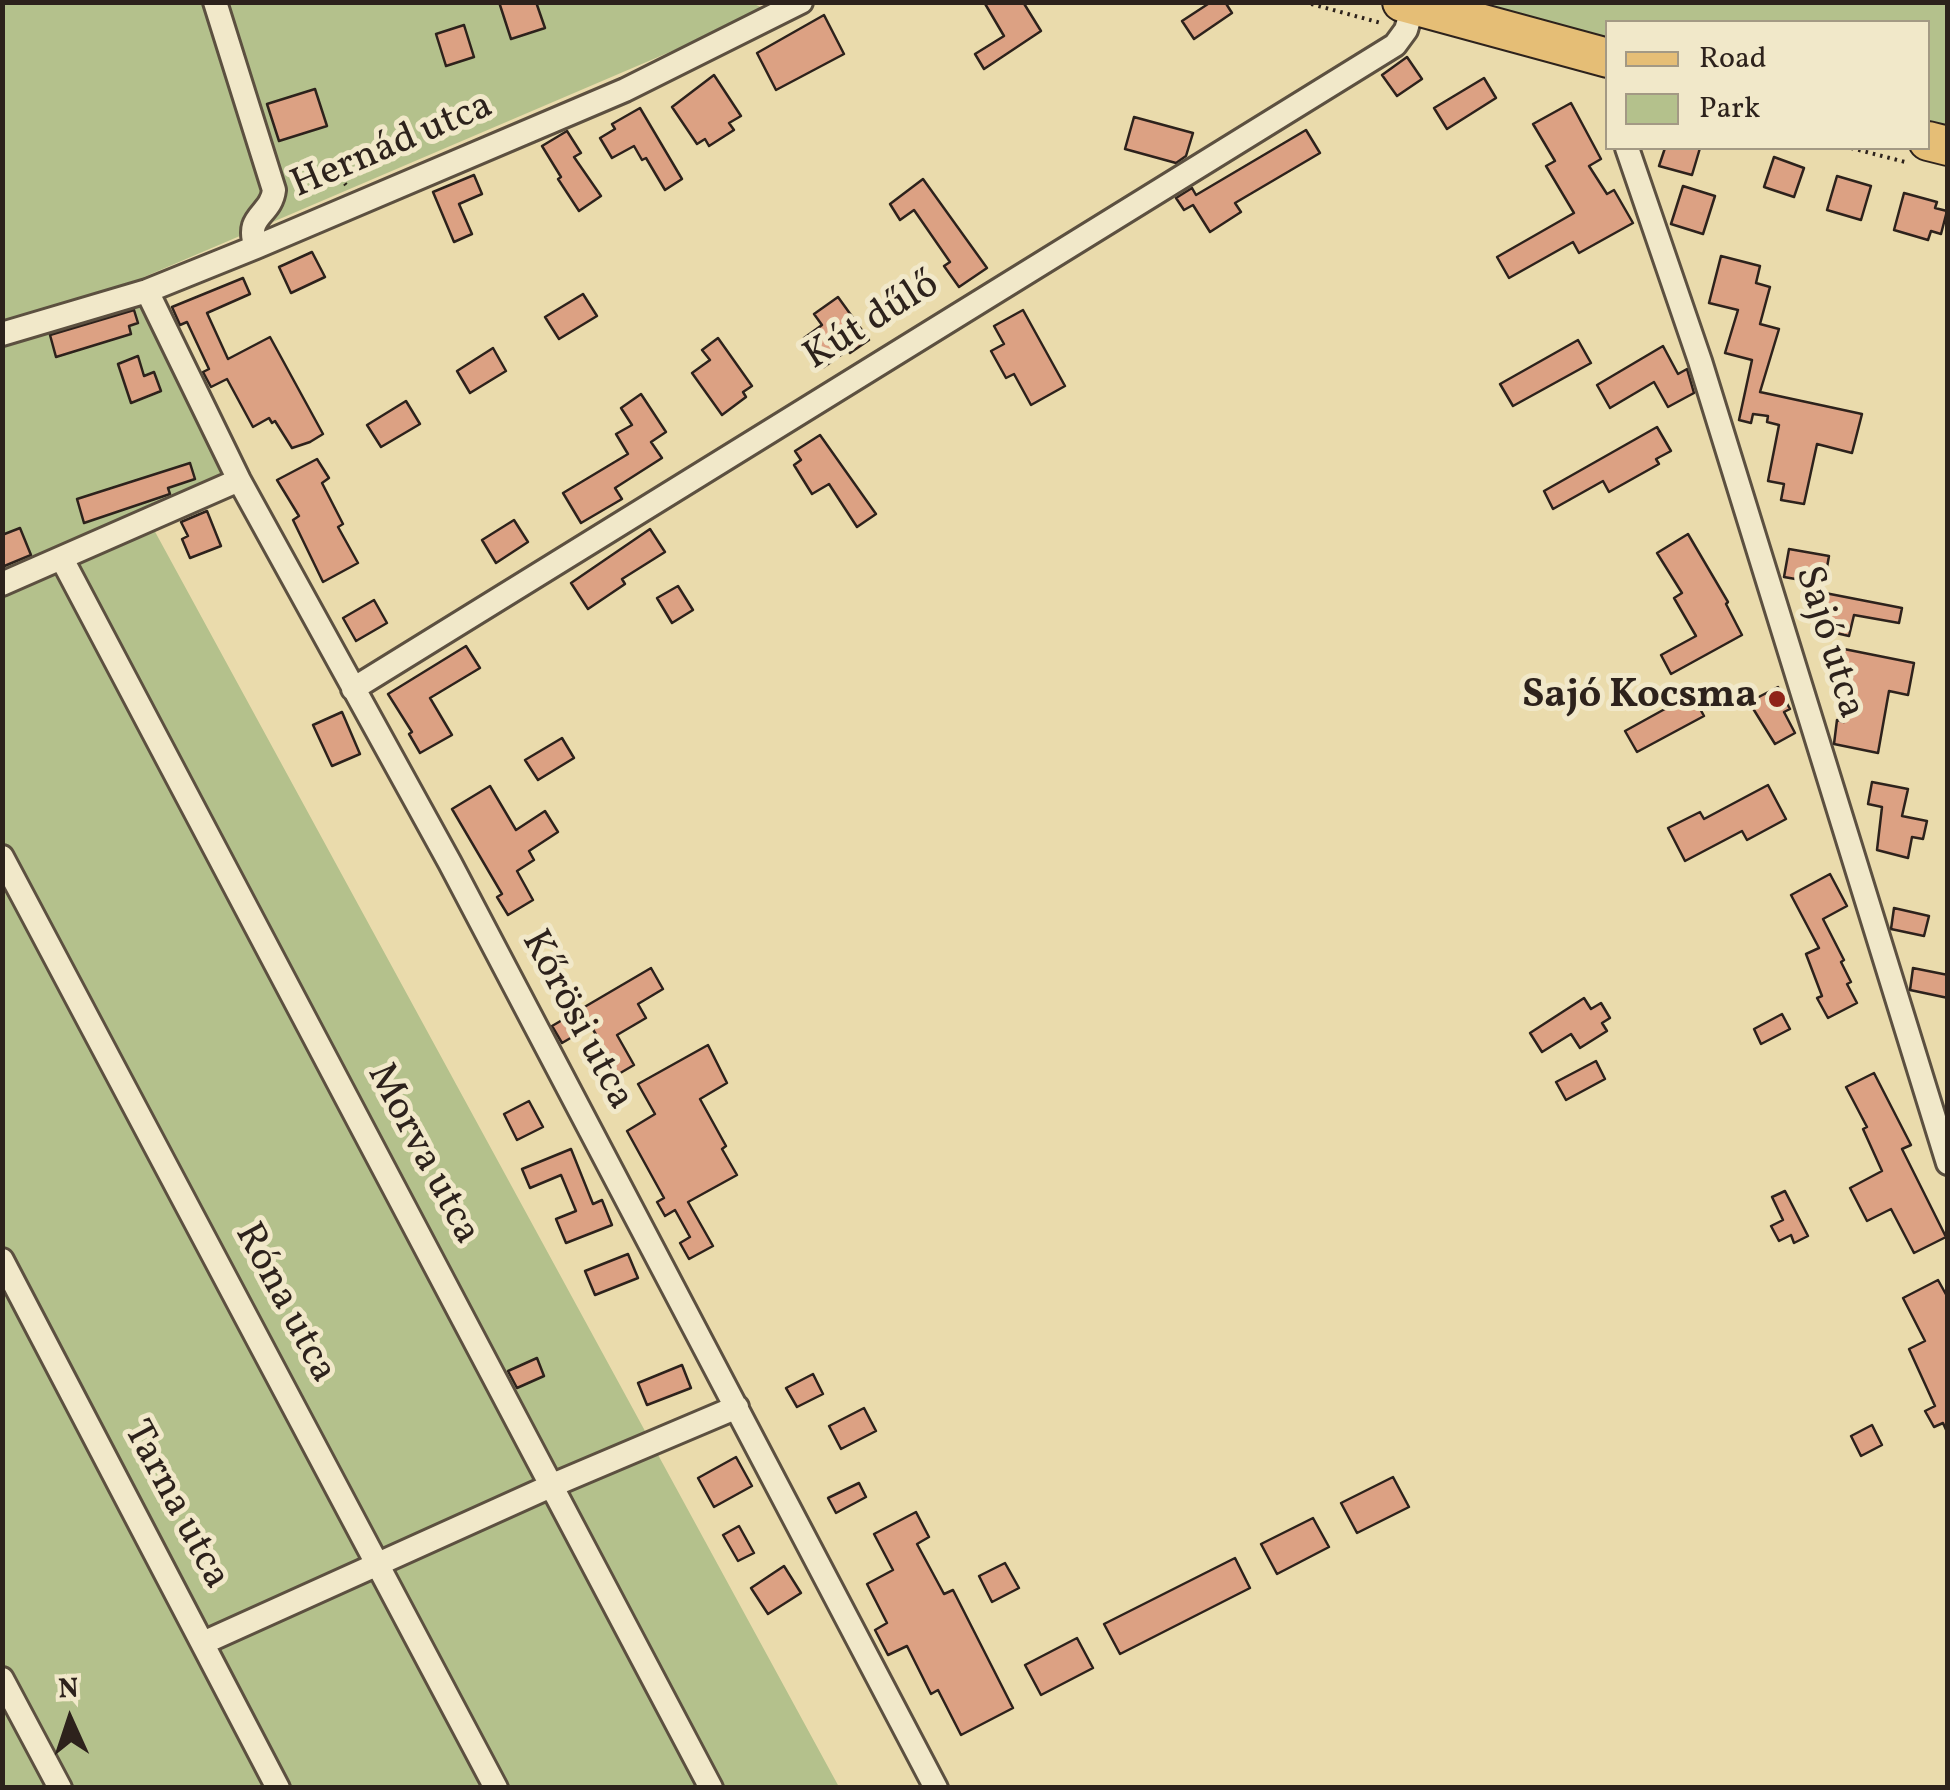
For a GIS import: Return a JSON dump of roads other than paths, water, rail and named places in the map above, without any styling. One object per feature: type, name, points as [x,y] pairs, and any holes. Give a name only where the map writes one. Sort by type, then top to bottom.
[{"type":"main road","points":[[1407,4],[1605,57]]},
{"type":"street","points":[[215,2],[274,190],[273,201],[254,222],[256,247]]},
{"type":"street","name":"Hernád utca","points":[[2,334],[147,291],[256,247],[625,90],[801,2]]},
{"type":"street","name":"Kút dűlő","points":[[353,688],[1395,45],[1406,30],[1407,4]]},
{"type":"street","name":"Sajó utca","points":[[1628,150],[1700,361],[1948,1163]]},
{"type":"street","name":"Kőrösi utca","points":[[147,291],[239,480],[450,863],[936,1788]]},
{"type":"street","points":[[2,584],[239,480]]},
{"type":"street","name":"Morva utca","points":[[62,559],[710,1788]]},
{"type":"street","name":"Róna utca","points":[[2,857],[496,1788]]},
{"type":"street","name":"Tarna utca","points":[[2,1260],[278,1788]]},
{"type":"street","points":[[203,1643],[737,1407]]},
{"type":"street","points":[[2,1679],[60,1788]]},
{"type":"place","name":"Sajó Kocsma","points":[[1777,699]]}]
